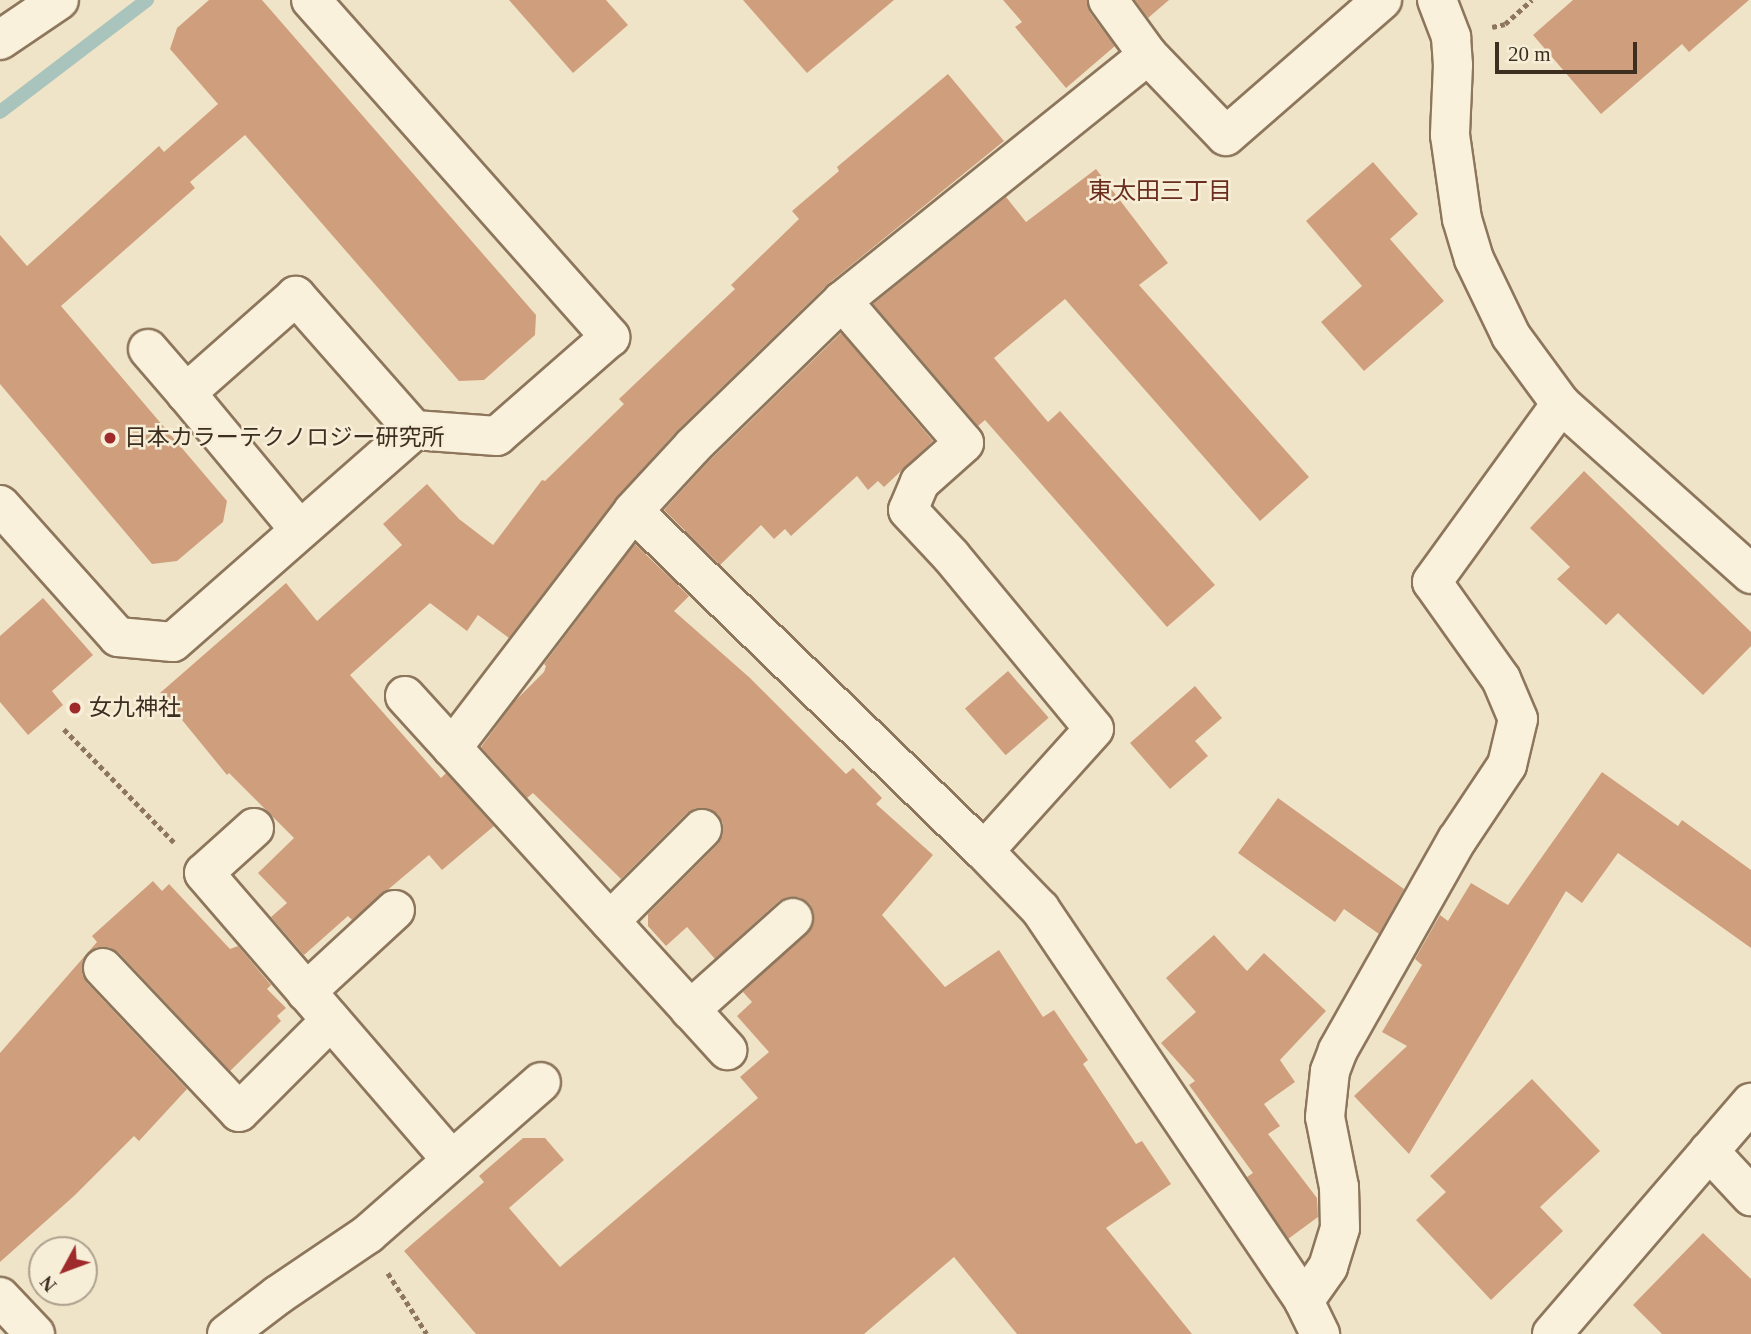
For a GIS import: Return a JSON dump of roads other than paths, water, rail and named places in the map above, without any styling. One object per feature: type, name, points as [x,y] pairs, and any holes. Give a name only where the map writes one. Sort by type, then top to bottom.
[{"type":"street","points":[[0,40],[59,0]]},
{"type":"street","points":[[186,393],[296,296],[414,430],[497,436],[611,337],[311,0]]},
{"type":"street","points":[[1108,0],[1148,55],[1226,136],[1381,0]]},
{"type":"street","points":[[1437,0],[1451,37],[1453,65],[1450,135],[1454,177],[1474,259],[1511,336],[1561,404],[1751,574]]},
{"type":"street","points":[[452,748],[633,511],[692,447],[842,300],[1148,55]]},
{"type":"street","points":[[842,300],[964,443],[920,482],[908,510],[951,556],[1094,729],[984,851]]},
{"type":"street","points":[[148,349],[299,529]]},
{"type":"street","points":[[1312,1317],[1340,1228],[1339,1187],[1325,1117],[1330,1071],[1338,1050],[1458,840],[1507,765],[1518,719],[1501,679],[1432,582],[1561,404]]},
{"type":"street","points":[[0,505],[118,637],[173,642],[414,430]]},
{"type":"street","points":[[633,511],[984,851],[1040,909],[1312,1317]]},
{"type":"street","points":[[405,696],[727,1050]]},
{"type":"street","points":[[254,828],[204,873],[451,1159]]},
{"type":"street","points":[[610,921],[702,829]]},
{"type":"street","points":[[306,992],[395,910]]},
{"type":"street","points":[[690,1010],[793,918]]},
{"type":"street","points":[[103,968],[239,1112],[331,1020]]},
{"type":"street","points":[[227,1334],[278,1295],[368,1234],[541,1082]]},
{"type":"street","points":[[1552,1334],[1751,1103]]},
{"type":"street","points":[[1709,1152],[1751,1196]]},
{"type":"street","points":[[0,1297],[35,1334]]},
{"type":"waterway","points":[[0,112],[147,0]]},
{"type":"place","name":"日本カラーテクノロジー研究所","points":[[110,438]]},
{"type":"place","name":"女九神社","points":[[75,708]]},
{"type":"district","name":"東太田三丁目","points":[[1160,192]]}]
